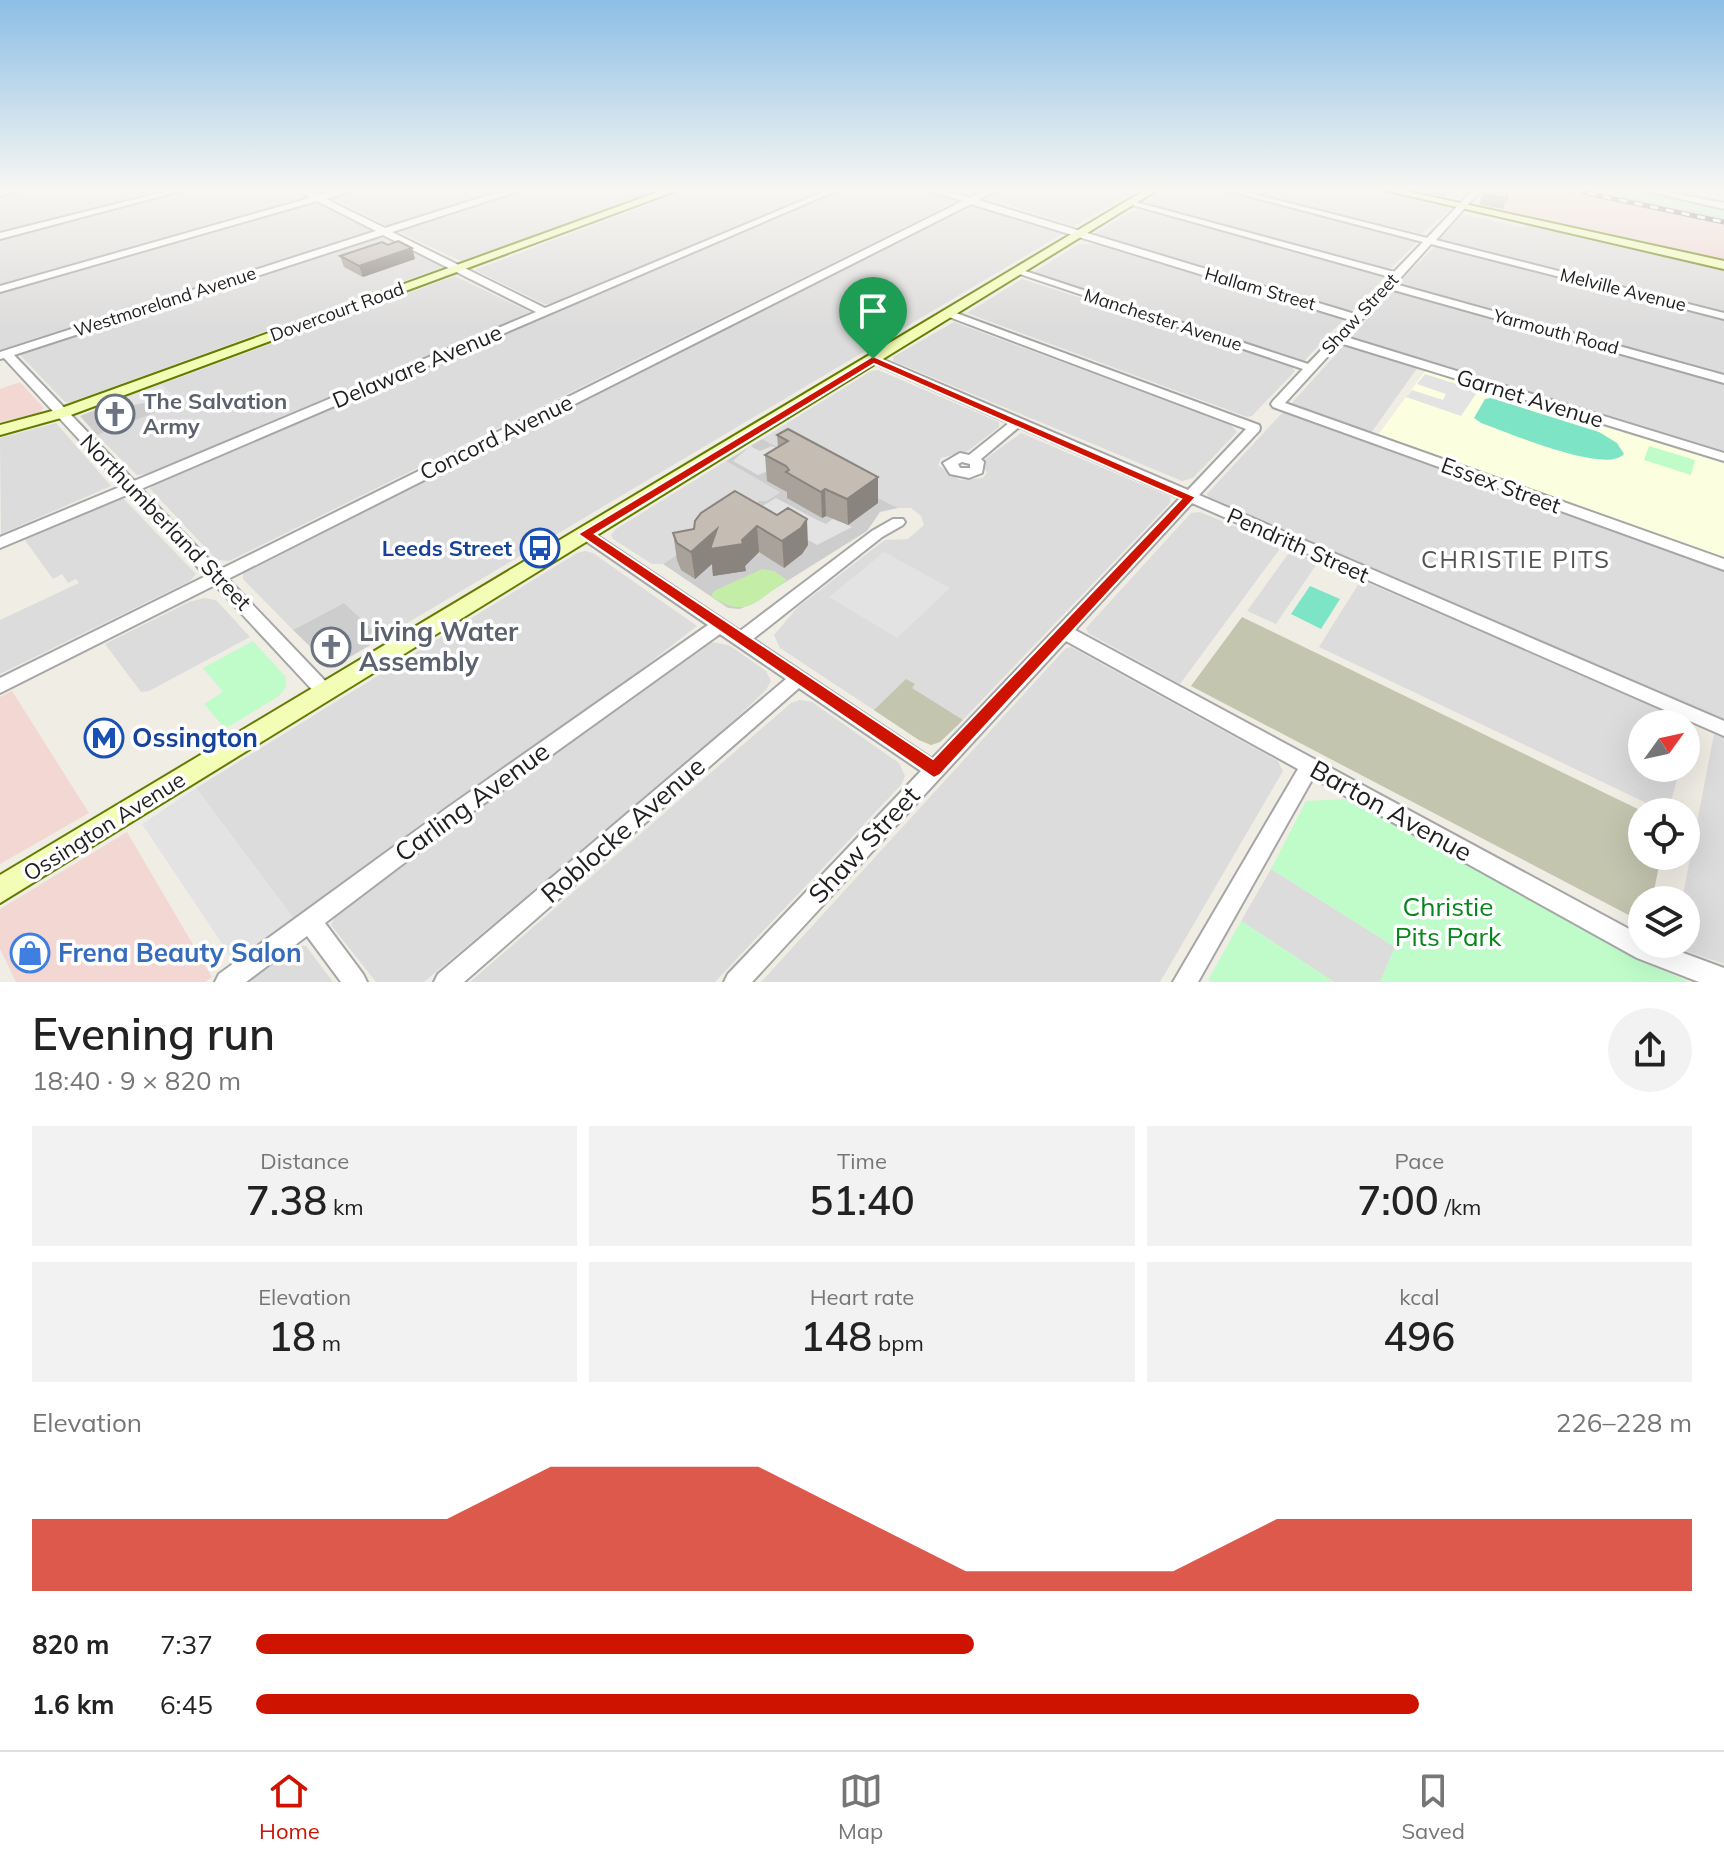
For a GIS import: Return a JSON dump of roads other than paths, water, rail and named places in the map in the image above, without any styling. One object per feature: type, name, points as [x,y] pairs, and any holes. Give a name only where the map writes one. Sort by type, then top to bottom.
[{"type":"street","points":[[0,289],[184,236]]},
{"type":"street","name":"Westmoreland Avenue","points":[[3,355],[369,236]]},
{"type":"street","points":[[394,236],[544,312]]},
{"type":"street","name":"Dovercourt Road","points":[[0,430],[62,413],[547,236]]},
{"type":"street","name":"Delaware Avenue","points":[[0,543],[725,236]]},
{"type":"street","name":"Concord Avenue","points":[[0,686],[899,236]]},
{"type":"street","name":"Ossington Avenue","points":[[0,890],[1074,236]]},
{"type":"street","name":"Hallam Street","points":[[1088,236],[1356,318]]},
{"type":"street","points":[[1249,236],[1396,276]]},
{"type":"street","name":"Melville Avenue","points":[[1409,236],[1724,316]]},
{"type":"street","name":"Shaw Street","points":[[1277,404],[1434,236]]},
{"type":"street","points":[[1594,236],[1724,265]]},
{"type":"street","name":"Manchester Avenue","points":[[1016,271],[1310,368]]},
{"type":"street","name":"Yarmouth Road","points":[[1387,285],[1724,379]]},
{"type":"street","name":"Shaw Street","points":[[736,982],[1254,428],[948,313]]},
{"type":"street","name":"Garnet Avenue","points":[[1337,338],[1724,457]]},
{"type":"street","name":"Northumberland Street","points":[[3,355],[32,381],[324,691]]},
{"type":"street","name":"Pendrith Street","points":[[873,359],[1724,729]]},
{"type":"street","name":"Essex Street","points":[[1277,404],[1724,565]]},
{"type":"street","points":[[973,459],[1018,422]]},
{"type":"street","points":[[741,639],[877,534],[898,522]]},
{"type":"street","points":[[585,534],[934,770]]},
{"type":"street","name":"Carling Avenue","points":[[227,982],[720,625]]},
{"type":"street","name":"Barton Avenue","points":[[1064,632],[1645,950],[1724,980]]},
{"type":"street","name":"Roblocke Avenue","points":[[446,982],[798,678]]},
{"type":"street","points":[[1185,982],[1310,766]]},
{"type":"street","points":[[310,921],[355,982]]},
{"type":"place","name":"The Salvation Army","points":[[115,414]]},
{"type":"place","name":"Leeds Street","points":[[540,548]]},
{"type":"place","name":"Living Water Assembly","points":[[331,647]]},
{"type":"place","name":"Ossington","points":[[104,738]]},
{"type":"place","name":"Frena Beauty Salon","points":[[30,953]]},
{"type":"district","name":"CHRISTIE PITS","points":[[1516,560]]},
{"type":"park label","name":"Christie Pits Park","points":[[1448,922]]}]
